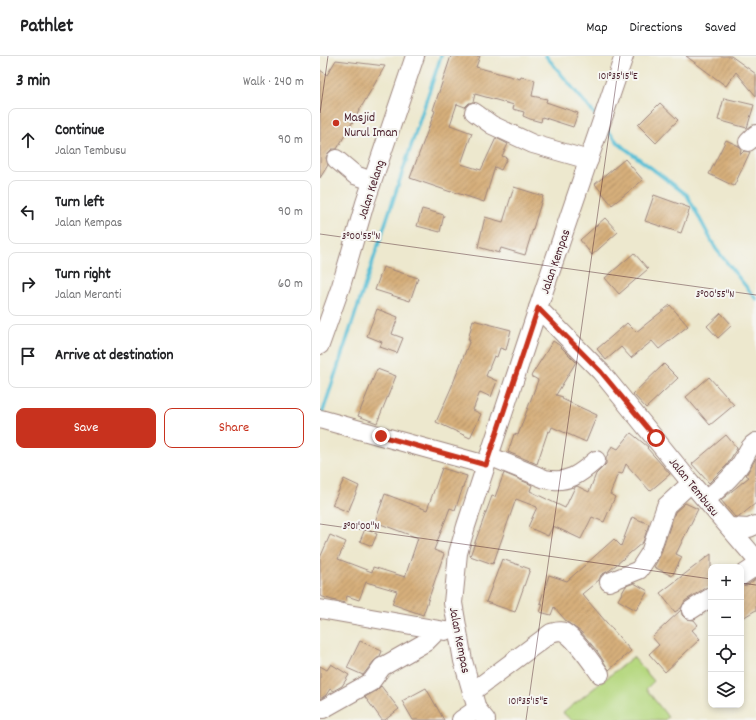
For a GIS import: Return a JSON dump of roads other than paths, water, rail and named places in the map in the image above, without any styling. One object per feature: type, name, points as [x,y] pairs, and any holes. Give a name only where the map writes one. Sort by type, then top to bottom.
[{"type":"street","name":"Jalan Kelang","points":[[320,345],[341,286],[372,181],[415,56]]},
{"type":"street","name":"Jalan Kempas","points":[[478,707],[463,661],[453,603],[458,553],[538,308],[624,56]]},
{"type":"street","points":[[474,112],[492,126],[533,144],[589,160]]},
{"type":"street","points":[[336,159],[355,175],[372,181]]},
{"type":"street","name":"Jalan Tembusu","points":[[538,308],[601,372],[691,483],[756,558]]},
{"type":"street","points":[[326,421],[487,461],[554,481],[561,481],[575,476],[596,460]]},
{"type":"street","points":[[706,500],[732,475],[743,460],[747,450],[756,442]]},
{"type":"street","points":[[609,582],[639,570],[650,554],[666,506],[691,483]]},
{"type":"street","points":[[729,527],[749,528],[756,525]]},
{"type":"street","points":[[744,574],[756,566]]},
{"type":"street","points":[[691,610],[708,599]]},
{"type":"street","points":[[320,609],[457,633]]},
{"type":"street","points":[[323,709],[371,682],[382,667],[426,642],[438,630]]},
{"type":"street","points":[[461,720],[478,707],[551,633],[557,631],[564,632],[573,640],[600,674]]},
{"type":"waterway","points":[[322,414],[441,56]]},
{"type":"waterway","points":[[546,56],[597,117]]},
{"type":"waterway","points":[[606,128],[618,143],[687,195],[716,249],[756,299]]},
{"type":"place","name":"Masjid Nurul Iman","points":[[336,123]]}]
